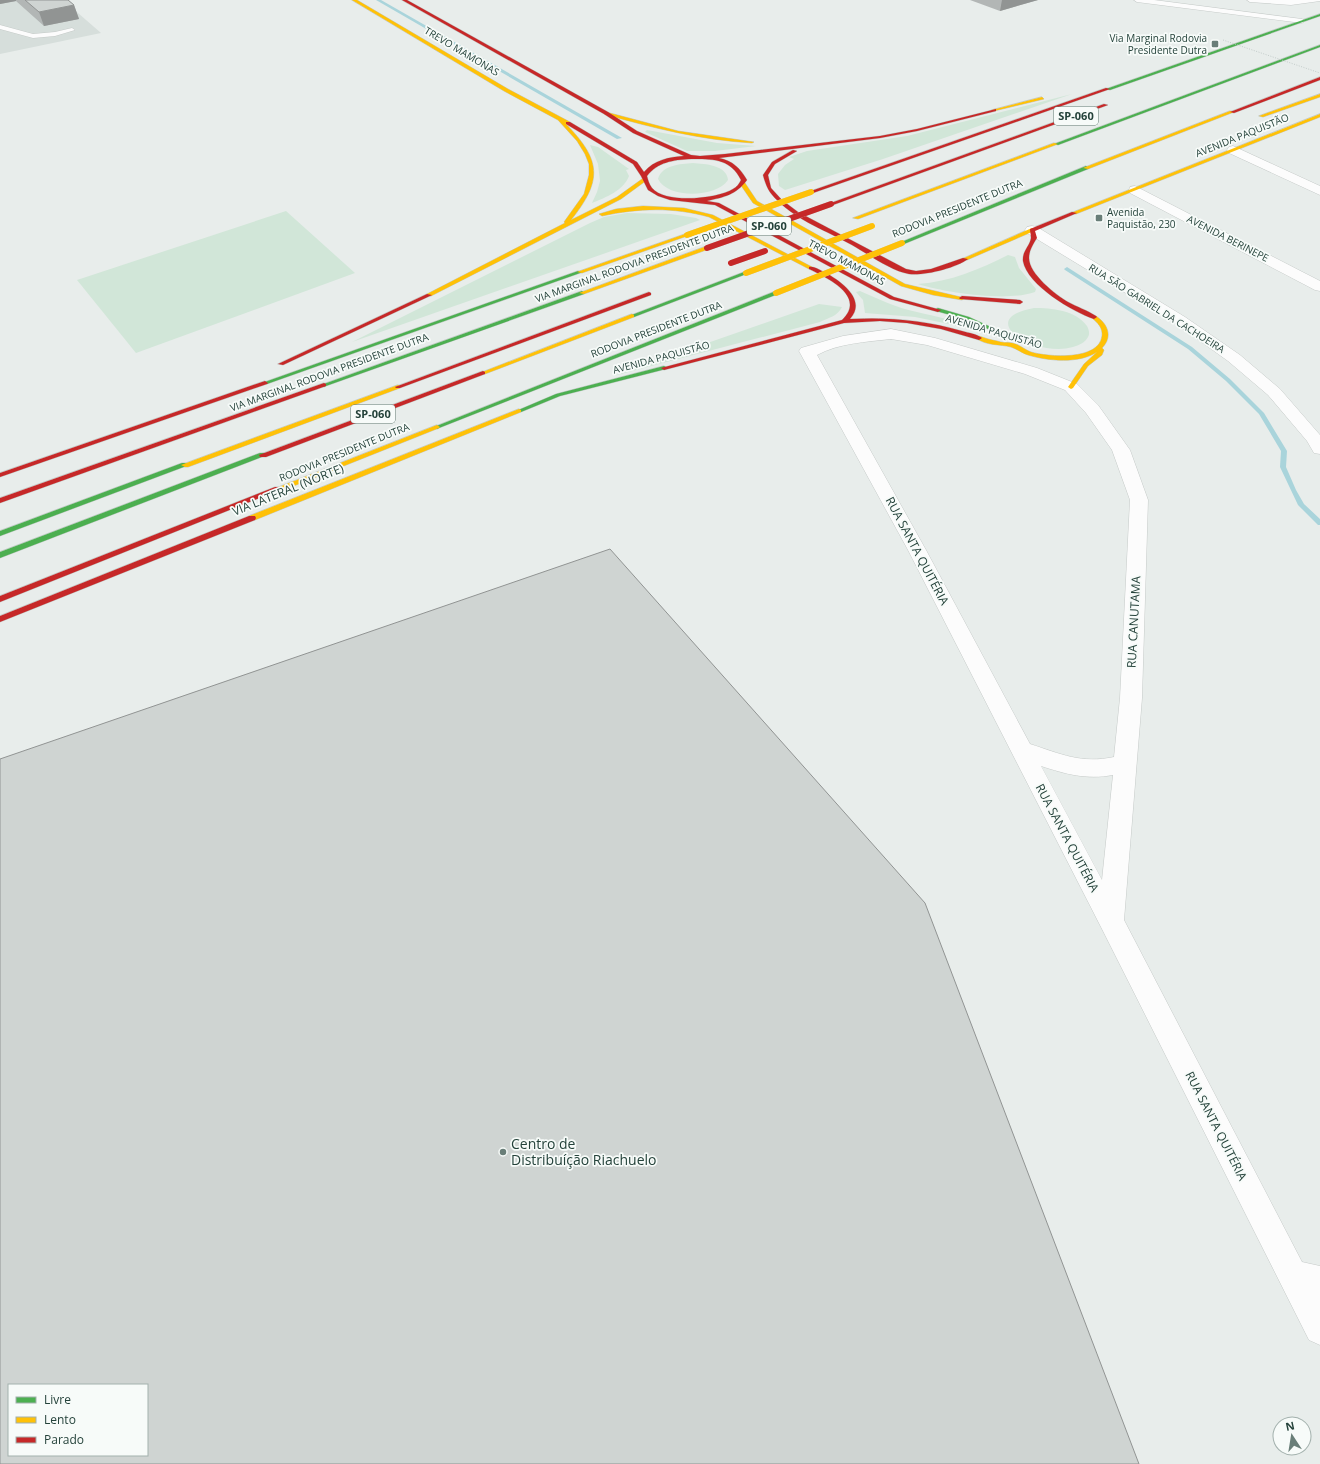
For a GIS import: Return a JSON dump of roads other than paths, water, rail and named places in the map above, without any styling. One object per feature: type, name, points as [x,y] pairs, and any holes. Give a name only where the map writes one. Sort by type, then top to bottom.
[{"type":"main road","name":"TREVO MAMONAS","points":[[354,0],[560,120]]},
{"type":"main road","name":"TREVO MAMONAS","points":[[404,0],[606,113]]},
{"type":"main road","points":[[0,475],[1320,15]]},
{"type":"main road","name":"RODOVIA PRESIDENTE DUTRA","points":[[853,219],[1320,46]]},
{"type":"main road","points":[[1130,71],[1187,56],[1211,53]]},
{"type":"main road","name":"RODOVIA PRESIDENTE DUTRA","points":[[0,599],[902,243],[1068,175],[1320,78]]},
{"type":"main road","points":[[700,157],[725,156],[880,137],[918,130],[1054,94]]},
{"type":"main road","points":[[1254,118],[1320,96]]},
{"type":"main road","name":"VIA MARGINAL RODOVIA PRESIDENTE DUTRA","points":[[0,501],[1115,102]]},
{"type":"main road","points":[[606,113],[653,127],[704,138],[742,142],[814,145]]},
{"type":"main road","points":[[606,113],[615,120],[645,136],[690,157]]},
{"type":"main road","name":"AVENIDA PAQUISTÃO","points":[[814,145],[788,153],[775,160],[766,171],[764,177],[769,190],[779,202],[789,209],[909,272],[941,269],[1032,230],[1318,117]]},
{"type":"main road","points":[[272,368],[407,306],[562,227],[624,195],[644,178],[635,163],[576,127],[560,120]]},
{"type":"main road","points":[[560,120],[582,144],[589,157],[592,168],[592,180],[582,204],[562,227]]},
{"type":"main road","points":[[1068,175],[1144,156]]},
{"type":"main road","name":"TREVO MAMONAS","points":[[694,200],[730,194],[743,184],[744,178],[742,173],[737,168],[718,160],[700,157],[672,159],[650,167],[644,178],[646,185],[657,193],[675,198],[717,204],[892,298],[980,322],[994,330],[1000,337],[1011,345]]},
{"type":"main road","name":"TREVO MAMONAS","points":[[743,184],[755,202],[903,285],[924,292],[968,300],[1023,301],[1007,306],[997,313],[993,323],[994,330]]},
{"type":"main road","points":[[562,227],[594,216],[625,209],[656,207],[702,213],[833,279],[850,294],[853,304],[852,311],[844,321]]},
{"type":"main road","name":"RODOVIA PRESIDENTE DUTRA","points":[[0,555],[875,225]]},
{"type":"main road","name":"SP-060","points":[[727,265],[834,226]]},
{"type":"main road","points":[[1032,230],[1034,238],[1026,249],[1026,264],[1035,277],[1067,304]]},
{"type":"main road","name":"SP-060","points":[[0,534],[656,291]]},
{"type":"main road","points":[[1047,301],[1067,304],[1088,313],[1100,323],[1106,334],[1100,354],[1086,365],[1071,387]]},
{"type":"main road","name":"AVENIDA PAQUISTÃO","points":[[587,388],[844,321],[890,319],[917,322],[968,334],[998,344],[1011,345],[1036,354],[1063,357],[1081,356],[1091,352],[1102,344]]},
{"type":"main road","points":[[157,420],[244,381]]},
{"type":"main road","name":"VIA LATERAL (NORTE)","points":[[0,618],[558,395],[587,388]]},
{"type":"street","points":[[1233,150],[1320,191]]},
{"type":"street","name":"AVENIDA BERINEPE","points":[[1135,190],[1320,287]]},
{"type":"street","name":"RUA SÃO GABRIEL DA CACHOEIRA","points":[[1032,230],[1180,320],[1234,358],[1274,392],[1314,439],[1320,449]]},
{"type":"street","name":"RUA CANUTAMA","points":[[808,352],[843,341],[891,334],[902,334],[1030,371],[1071,387],[1092,409],[1121,450],[1138,500],[1131,698],[1111,921]]},
{"type":"street","name":"RUA SANTA QUITÉRIA","points":[[808,352],[917,550],[1111,921],[1307,1278],[1320,1328]]},
{"type":"street","points":[[1022,750],[1071,767],[1099,769],[1124,764]]},
{"type":"lane","points":[[1137,0],[1302,21]]},
{"type":"lane","points":[[1250,0],[1291,3],[1318,0]]},
{"type":"lane","points":[[0,27],[33,36],[55,34],[72,30]]},
{"type":"water","points":[[376,0],[381,0],[622,138],[617,139]]},
{"type":"waterway","points":[[1067,269],[1190,348],[1228,380],[1261,413],[1284,451],[1283,467],[1301,505],[1320,523]]},
{"type":"place","name":"Via Marginal Rodovia Presidente Dutra","points":[[1215,44]]},
{"type":"place","name":"Avenida Paquistão, 230","points":[[1099,218]]},
{"type":"place","name":"Centro de Distribuíção Riachuelo","points":[[503,1152]]}]
